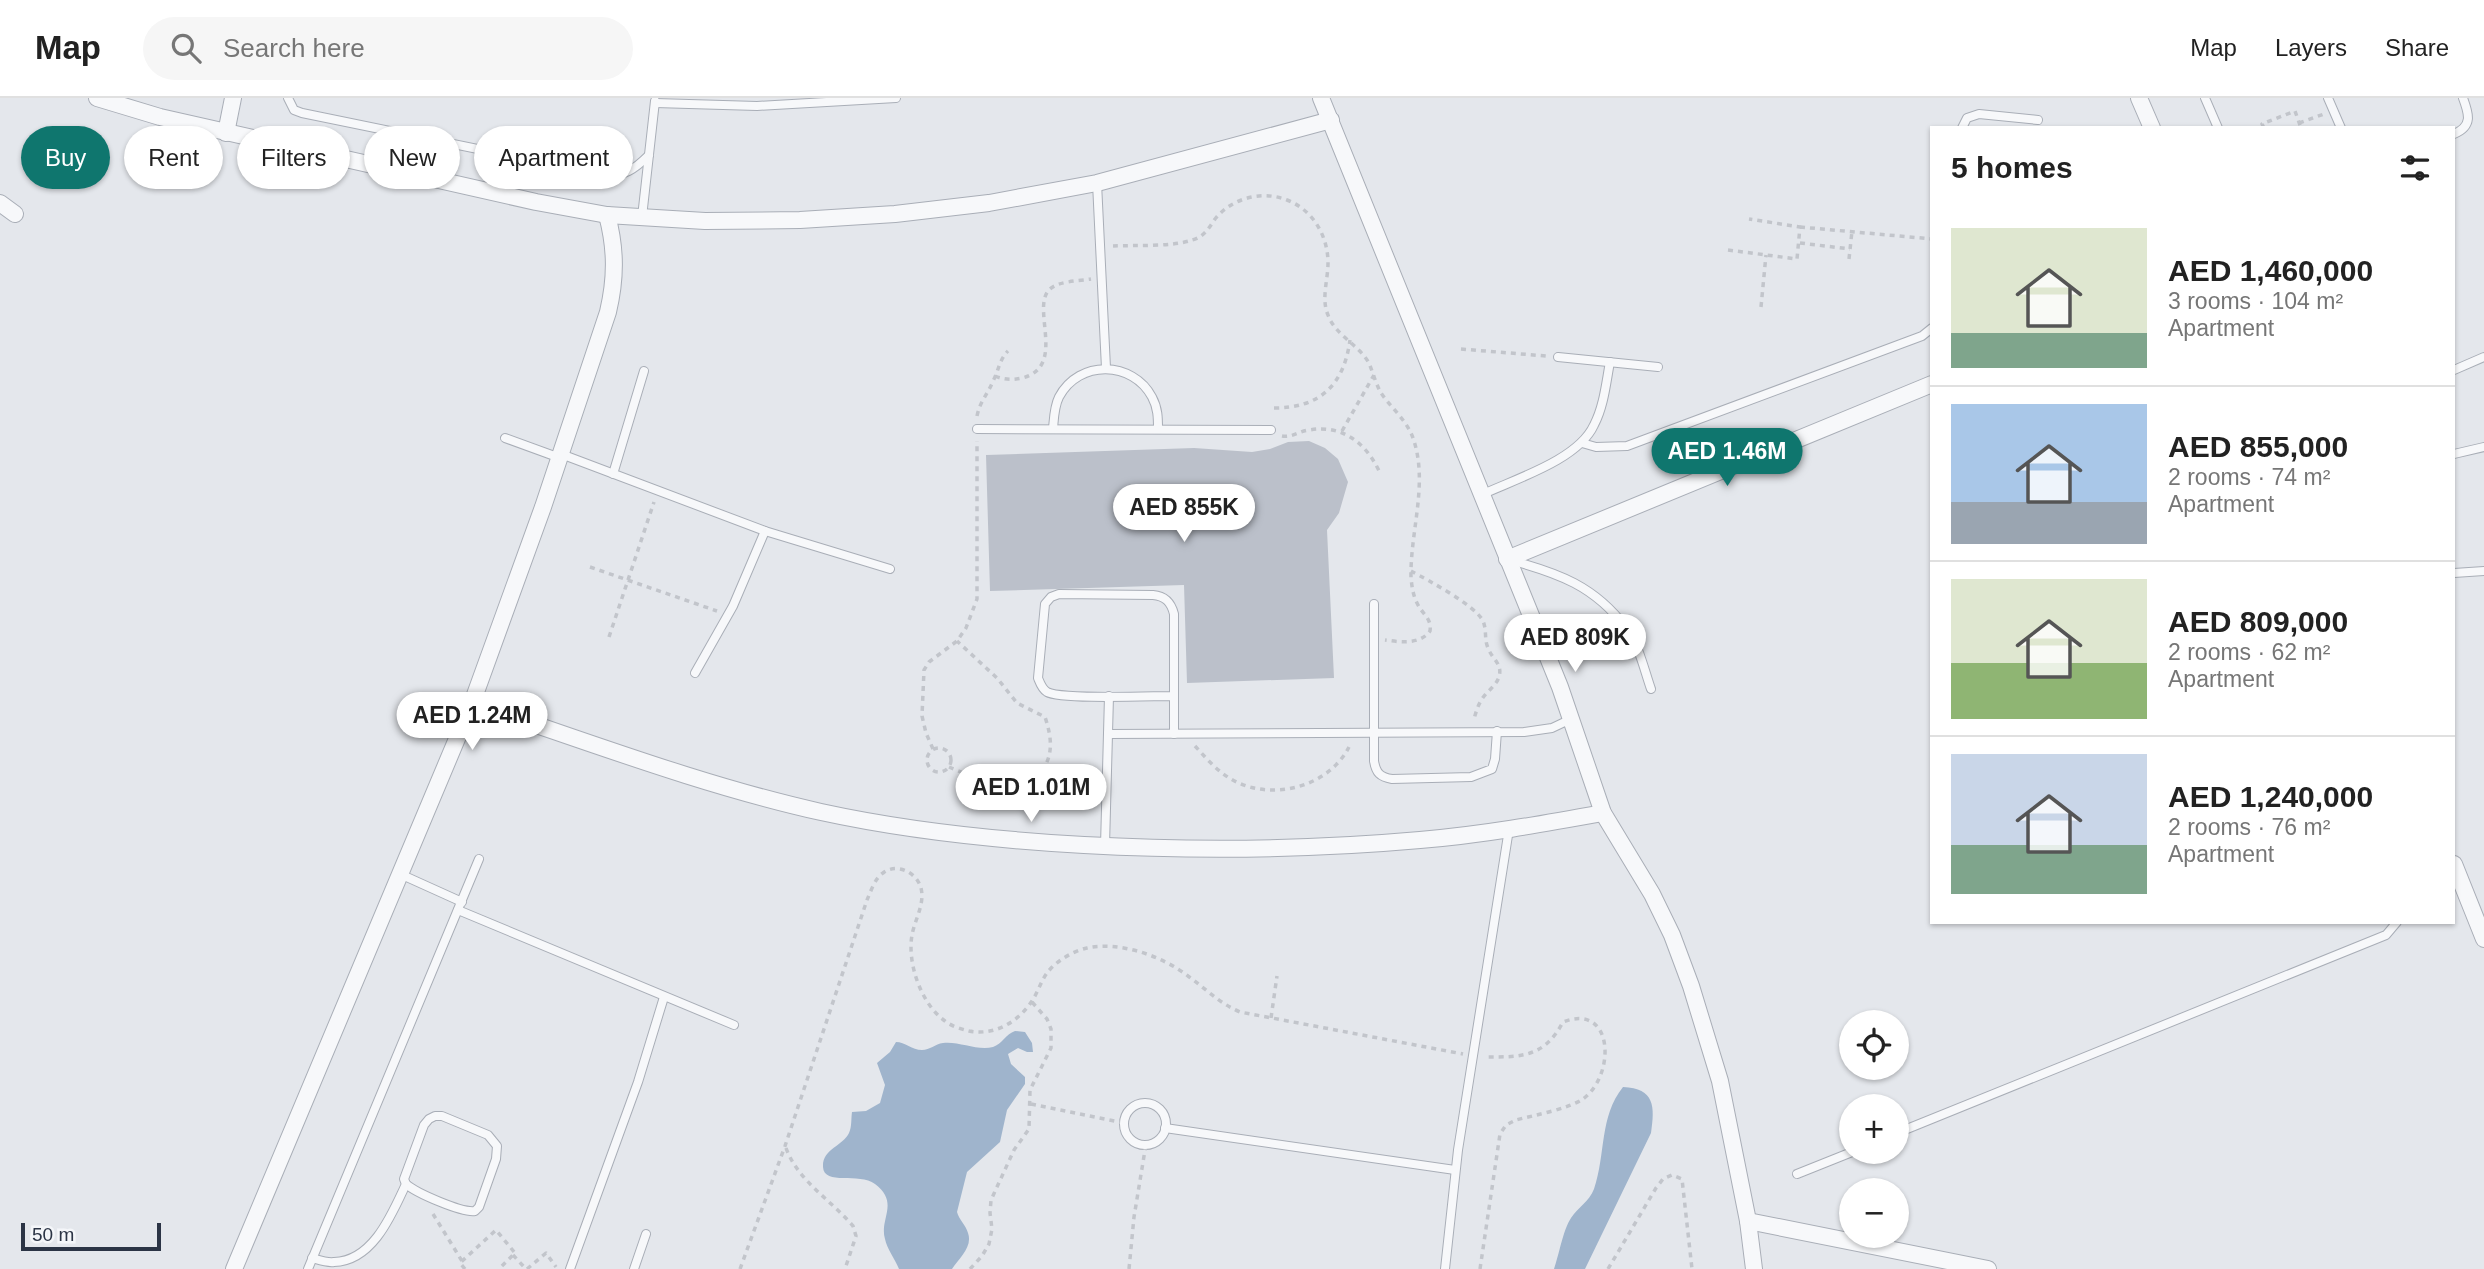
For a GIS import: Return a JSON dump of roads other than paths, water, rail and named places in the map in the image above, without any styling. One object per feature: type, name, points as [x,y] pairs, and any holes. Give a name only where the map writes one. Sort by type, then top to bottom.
[{"type":"street","points":[[97,98],[133,110],[226,133],[461,186],[607,215],[705,220],[800,220],[895,214],[989,203],[1097,183],[1331,120]]},
{"type":"street","points":[[226,133],[233,98]]},
{"type":"street","points":[[1321,98],[1560,687],[1603,813],[1652,894],[1672,935],[1691,986],[1720,1082],[1748,1221],[1754,1269]]},
{"type":"street","points":[[2139,98],[2151,126]]},
{"type":"street","points":[[0,203],[15,214]]},
{"type":"street","points":[[234,1269],[472,704],[560,456],[614,288],[615,251],[607,215]]},
{"type":"street","points":[[1507,559],[1930,385]]},
{"type":"street","points":[[472,704],[731,788],[819,812],[909,829],[1000,841],[1257,849],[1340,846],[1423,840],[1603,813]]},
{"type":"street","points":[[2455,866],[2484,939]]},
{"type":"street","points":[[1748,1221],[1988,1269]]},
{"type":"lane","points":[[288,98],[295,110],[302,113],[604,175],[618,176],[629,172],[649,155]]},
{"type":"lane","points":[[642,217],[655,101],[757,106],[896,98]]},
{"type":"lane","points":[[2205,98],[2217,126]]},
{"type":"lane","points":[[2328,98],[2340,126]]},
{"type":"lane","points":[[2455,133],[2466,127],[2469,121],[2463,98]]},
{"type":"lane","points":[[1963,126],[1967,118],[1979,114],[2038,120]]},
{"type":"lane","points":[[1097,183],[1106,368]]},
{"type":"lane","points":[[1582,443],[1612,448],[1642,441],[1922,336],[1930,330]]},
{"type":"lane","points":[[1558,357],[1658,367]]},
{"type":"lane","points":[[2455,370],[2484,358]]},
{"type":"lane","points":[[1481,495],[1566,455],[1582,443],[1601,411],[1610,362]]},
{"type":"lane","points":[[1053,429],[1054,411],[1059,397],[1068,385],[1092,370],[1106,368],[1134,377],[1145,387],[1158,413],[1158,429]]},
{"type":"lane","points":[[613,474],[644,371]]},
{"type":"lane","points":[[977,429],[1271,430]]},
{"type":"lane","points":[[505,438],[658,490],[765,531],[890,569]]},
{"type":"lane","points":[[2455,454],[2484,447]]},
{"type":"lane","points":[[695,673],[729,615],[765,531]]},
{"type":"lane","points":[[1507,559],[1555,573],[1598,598],[1627,629],[1651,689]]},
{"type":"lane","points":[[2455,573],[2484,571]]},
{"type":"lane","points":[[1174,696],[1047,692],[1041,686],[1038,670],[1042,612],[1051,597],[1059,594],[1153,595],[1168,600],[1174,614],[1174,696],[1174,734]]},
{"type":"lane","points":[[1374,604],[1374,732],[1376,771],[1382,778],[1471,777],[1483,774],[1492,769],[1497,731]]},
{"type":"lane","points":[[1105,846],[1109,696]]},
{"type":"lane","points":[[1108,734],[1538,731],[1572,719]]},
{"type":"lane","points":[[1444,1269],[1455,1170],[1509,829]]},
{"type":"lane","points":[[308,1269],[479,859]]},
{"type":"lane","points":[[400,874],[460,906],[664,997],[734,1025]]},
{"type":"lane","points":[[1909,1128],[2386,935],[2394,924]]},
{"type":"lane","points":[[570,1269],[638,1082],[664,997]]},
{"type":"lane","points":[[1148,1103],[1154,1105],[1163,1115],[1165,1128],[1158,1139],[1146,1144],[1133,1140],[1125,1129],[1125,1116],[1134,1106],[1148,1103]]},
{"type":"lane","points":[[312,1258],[332,1263],[347,1261],[364,1250],[383,1228],[406,1184],[404,1179],[424,1125],[435,1116],[442,1116],[488,1135],[497,1146],[496,1159],[479,1207],[475,1210],[465,1211],[406,1184]]},
{"type":"lane","points":[[1165,1128],[1455,1170]]},
{"type":"lane","points":[[1797,1174],[1839,1157]]},
{"type":"lane","points":[[634,1269],[646,1234]]},
{"type":"water","points":[[1015,1031],[1025,1032],[1032,1043],[1033,1052],[1018,1048],[1008,1054],[1011,1064],[1025,1077],[1025,1084],[1007,1110],[1000,1142],[967,1172],[957,1212],[968,1233],[967,1248],[952,1269],[899,1269],[885,1239],[888,1204],[882,1191],[868,1181],[829,1176],[823,1167],[826,1156],[849,1133],[852,1112],[866,1111],[880,1103],[885,1085],[877,1063],[890,1052],[896,1042],[922,1050],[949,1043],[987,1048],[996,1046]]},
{"type":"water","points":[[1623,1087],[1634,1088],[1647,1095],[1653,1115],[1651,1133],[1585,1269],[1554,1269],[1568,1223],[1594,1189],[1606,1123],[1615,1099]]}]
